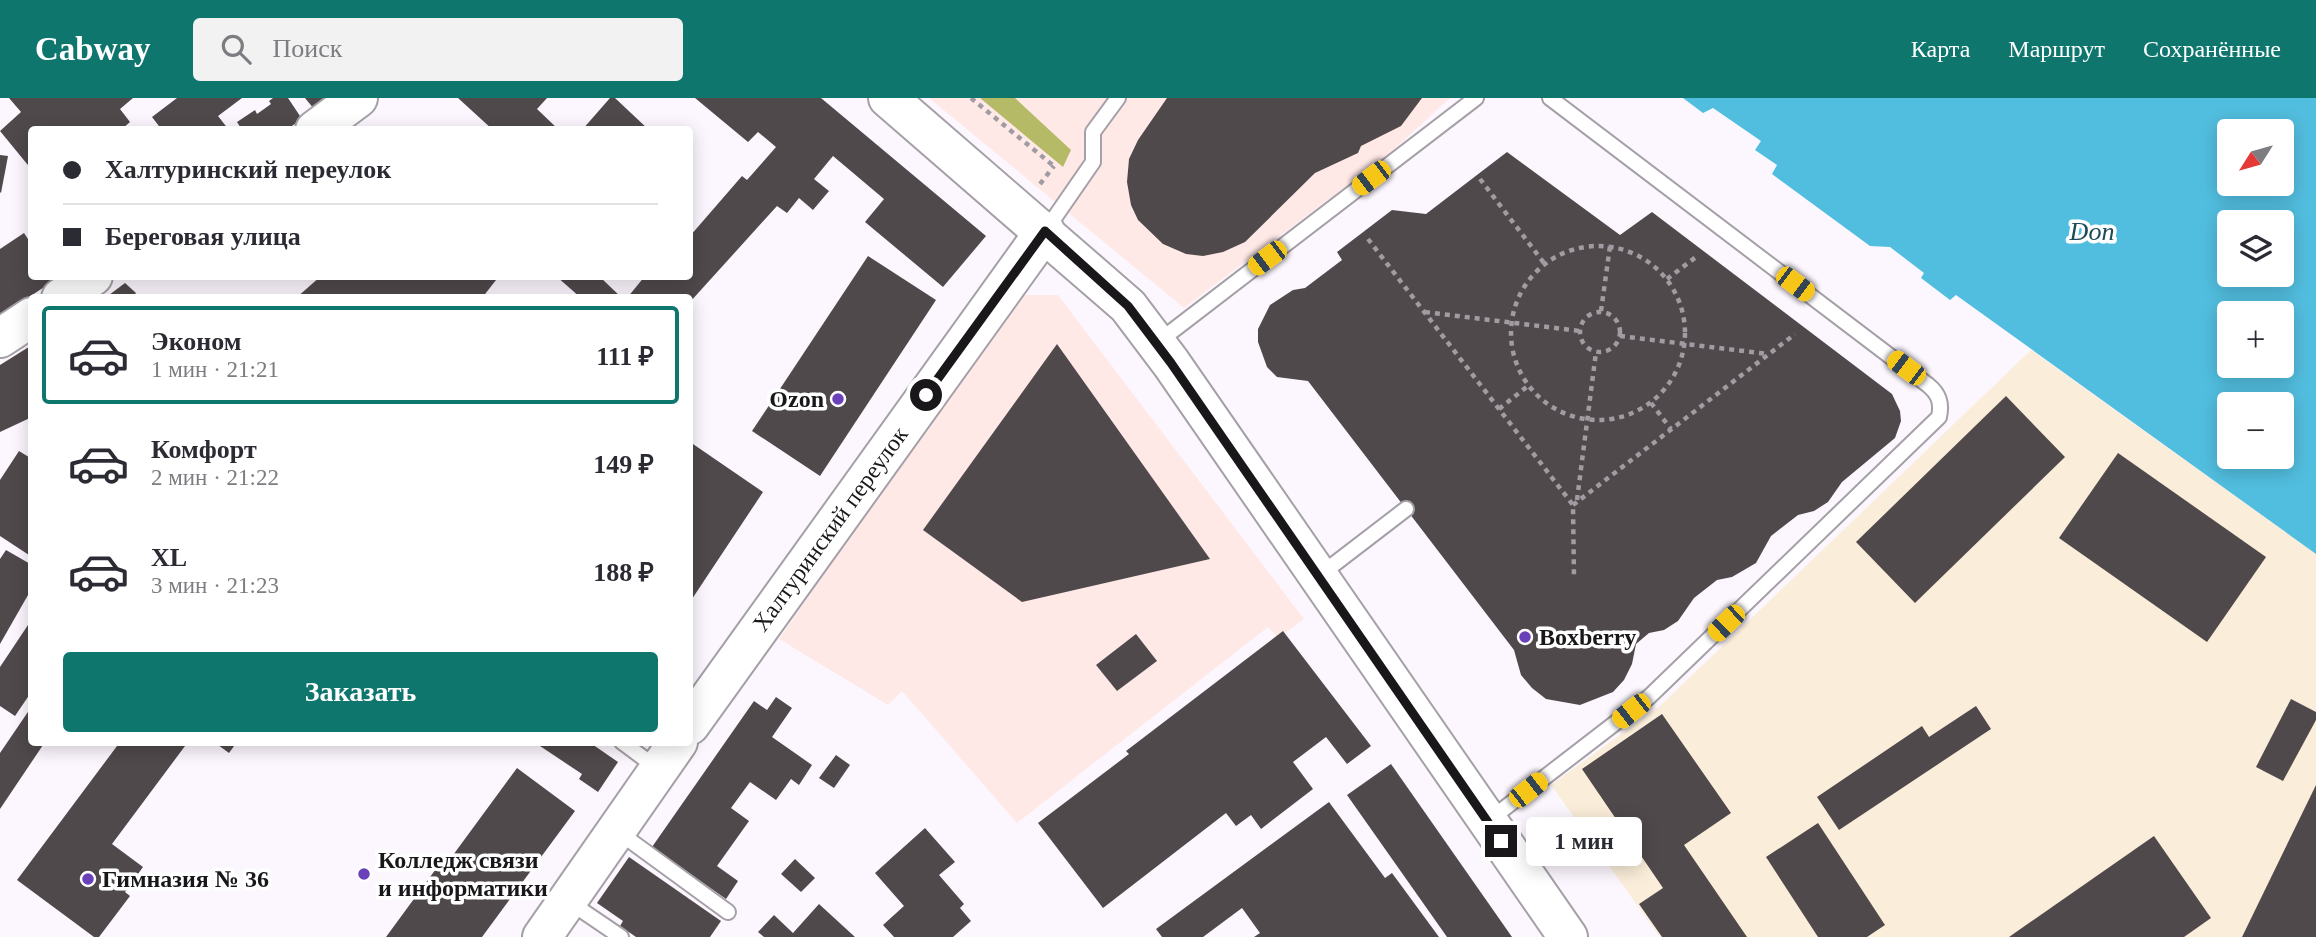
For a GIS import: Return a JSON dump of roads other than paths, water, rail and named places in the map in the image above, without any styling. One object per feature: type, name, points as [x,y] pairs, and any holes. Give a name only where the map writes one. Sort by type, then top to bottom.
[{"type":"main road","points":[[320,126],[358,98]]},
{"type":"main road","points":[[888,98],[1045,231],[1128,306],[1157,343],[1568,937]]},
{"type":"main road","name":"Халтуринский переулок","points":[[693,721],[1045,231]]},
{"type":"main road","points":[[67,294],[87,280]]},
{"type":"main road","points":[[0,338],[28,320]]},
{"type":"main road","points":[[542,937],[668,755]]},
{"type":"lane","points":[[1045,231],[1093,162],[1093,132],[1118,98]]},
{"type":"lane","points":[[1157,343],[1476,98]]},
{"type":"lane","points":[[1488,821],[1649,697],[1939,418],[1941,409],[1936,391],[1550,98]]},
{"type":"lane","points":[[1319,576],[1406,509]]},
{"type":"lane","points":[[636,746],[668,755]]},
{"type":"lane","points":[[616,830],[728,912]]},
{"type":"lane","points":[[567,901],[621,937]]},
{"type":"water","name":"Don","points":[[1683,98],[2316,98],[2316,554],[1956,295],[1950,300],[1921,278],[1924,273],[1890,247],[1870,246],[1772,174],[1777,165],[1755,150],[1761,141],[1713,108],[1703,113]]},
{"type":"place","name":"Ozon","points":[[838,399]]},
{"type":"place","name":"Boxberry","points":[[1525,637]]},
{"type":"place","name":"Колледж связи и информатики","points":[[364,874]]},
{"type":"place","name":"Гимназия № 36","points":[[88,879]]}]
